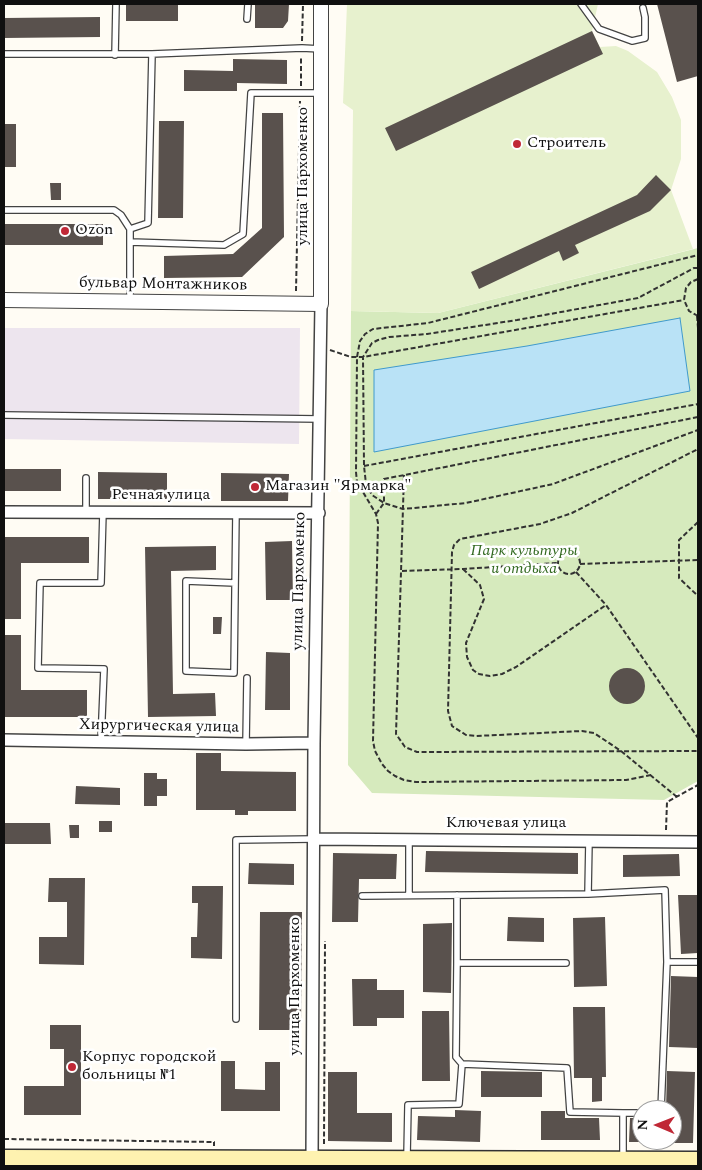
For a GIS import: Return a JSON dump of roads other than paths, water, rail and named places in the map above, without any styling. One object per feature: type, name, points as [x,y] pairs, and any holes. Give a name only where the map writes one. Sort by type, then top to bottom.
[{"type":"main road","points":[[4,1158],[152,1162],[276,1162],[312,1158],[406,1159],[424,1162],[472,1163],[698,1160]]},
{"type":"street","name":"улица Пархоменко","points":[[312,1158],[314,743],[321,348],[321,4]]},
{"type":"street","name":"бульвар Монтажников","points":[[4,300],[321,304]]},
{"type":"street","name":"Речная улица","points":[[4,512],[319,513]]},
{"type":"street","name":"Хирургическая улица","points":[[4,740],[246,744],[314,743]]},
{"type":"street","name":"Ключевая улица","points":[[314,839],[698,842]]},
{"type":"lane","points":[[115,55],[116,4]]},
{"type":"lane","points":[[247,19],[248,4]]},
{"type":"lane","points":[[581,4],[599,29],[632,41],[645,38],[643,8]]},
{"type":"lane","points":[[4,54],[115,55],[302,48],[321,49]]},
{"type":"lane","points":[[130,229],[148,223],[152,54]]},
{"type":"lane","points":[[130,242],[224,245],[242,234],[250,93],[321,93]]},
{"type":"lane","points":[[4,210],[114,210],[121,215],[130,229],[130,302]]},
{"type":"lane","points":[[4,415],[320,419]]},
{"type":"lane","points":[[86,478],[86,512]]},
{"type":"lane","points":[[100,742],[104,669],[38,668],[40,583],[101,582],[103,512]]},
{"type":"lane","points":[[235,583],[186,581],[186,671],[234,673],[236,512]]},
{"type":"lane","points":[[246,744],[247,678]]},
{"type":"lane","points":[[236,1019],[236,840],[314,839]]},
{"type":"lane","points":[[409,840],[409,895]]},
{"type":"lane","points":[[588,894],[589,841]]},
{"type":"lane","points":[[362,896],[588,894],[665,890],[667,962],[660,1100]]},
{"type":"lane","points":[[406,1159],[408,1105],[459,1104],[462,1064],[456,1056],[457,895]]},
{"type":"lane","points":[[667,962],[698,962]]},
{"type":"lane","points":[[457,963],[566,963]]},
{"type":"lane","points":[[462,1064],[567,1068],[570,1112],[632,1113]]},
{"type":"lane","points":[[623,1113],[629,1162]]},
{"type":"water","points":[[680,318],[690,391],[374,452],[374,370],[527,346]]},
{"type":"place","name":"Строитель","points":[[517,144]]},
{"type":"place","name":"Ozon","points":[[65,231]]},
{"type":"place","name":"Магазин \"Ярмарка\"","points":[[255,487]]},
{"type":"place","name":"Корпус городской больницы №1","points":[[72,1067]]},
{"type":"park label","name":"Парк культуры и отдыха","points":[[524,561]]}]
